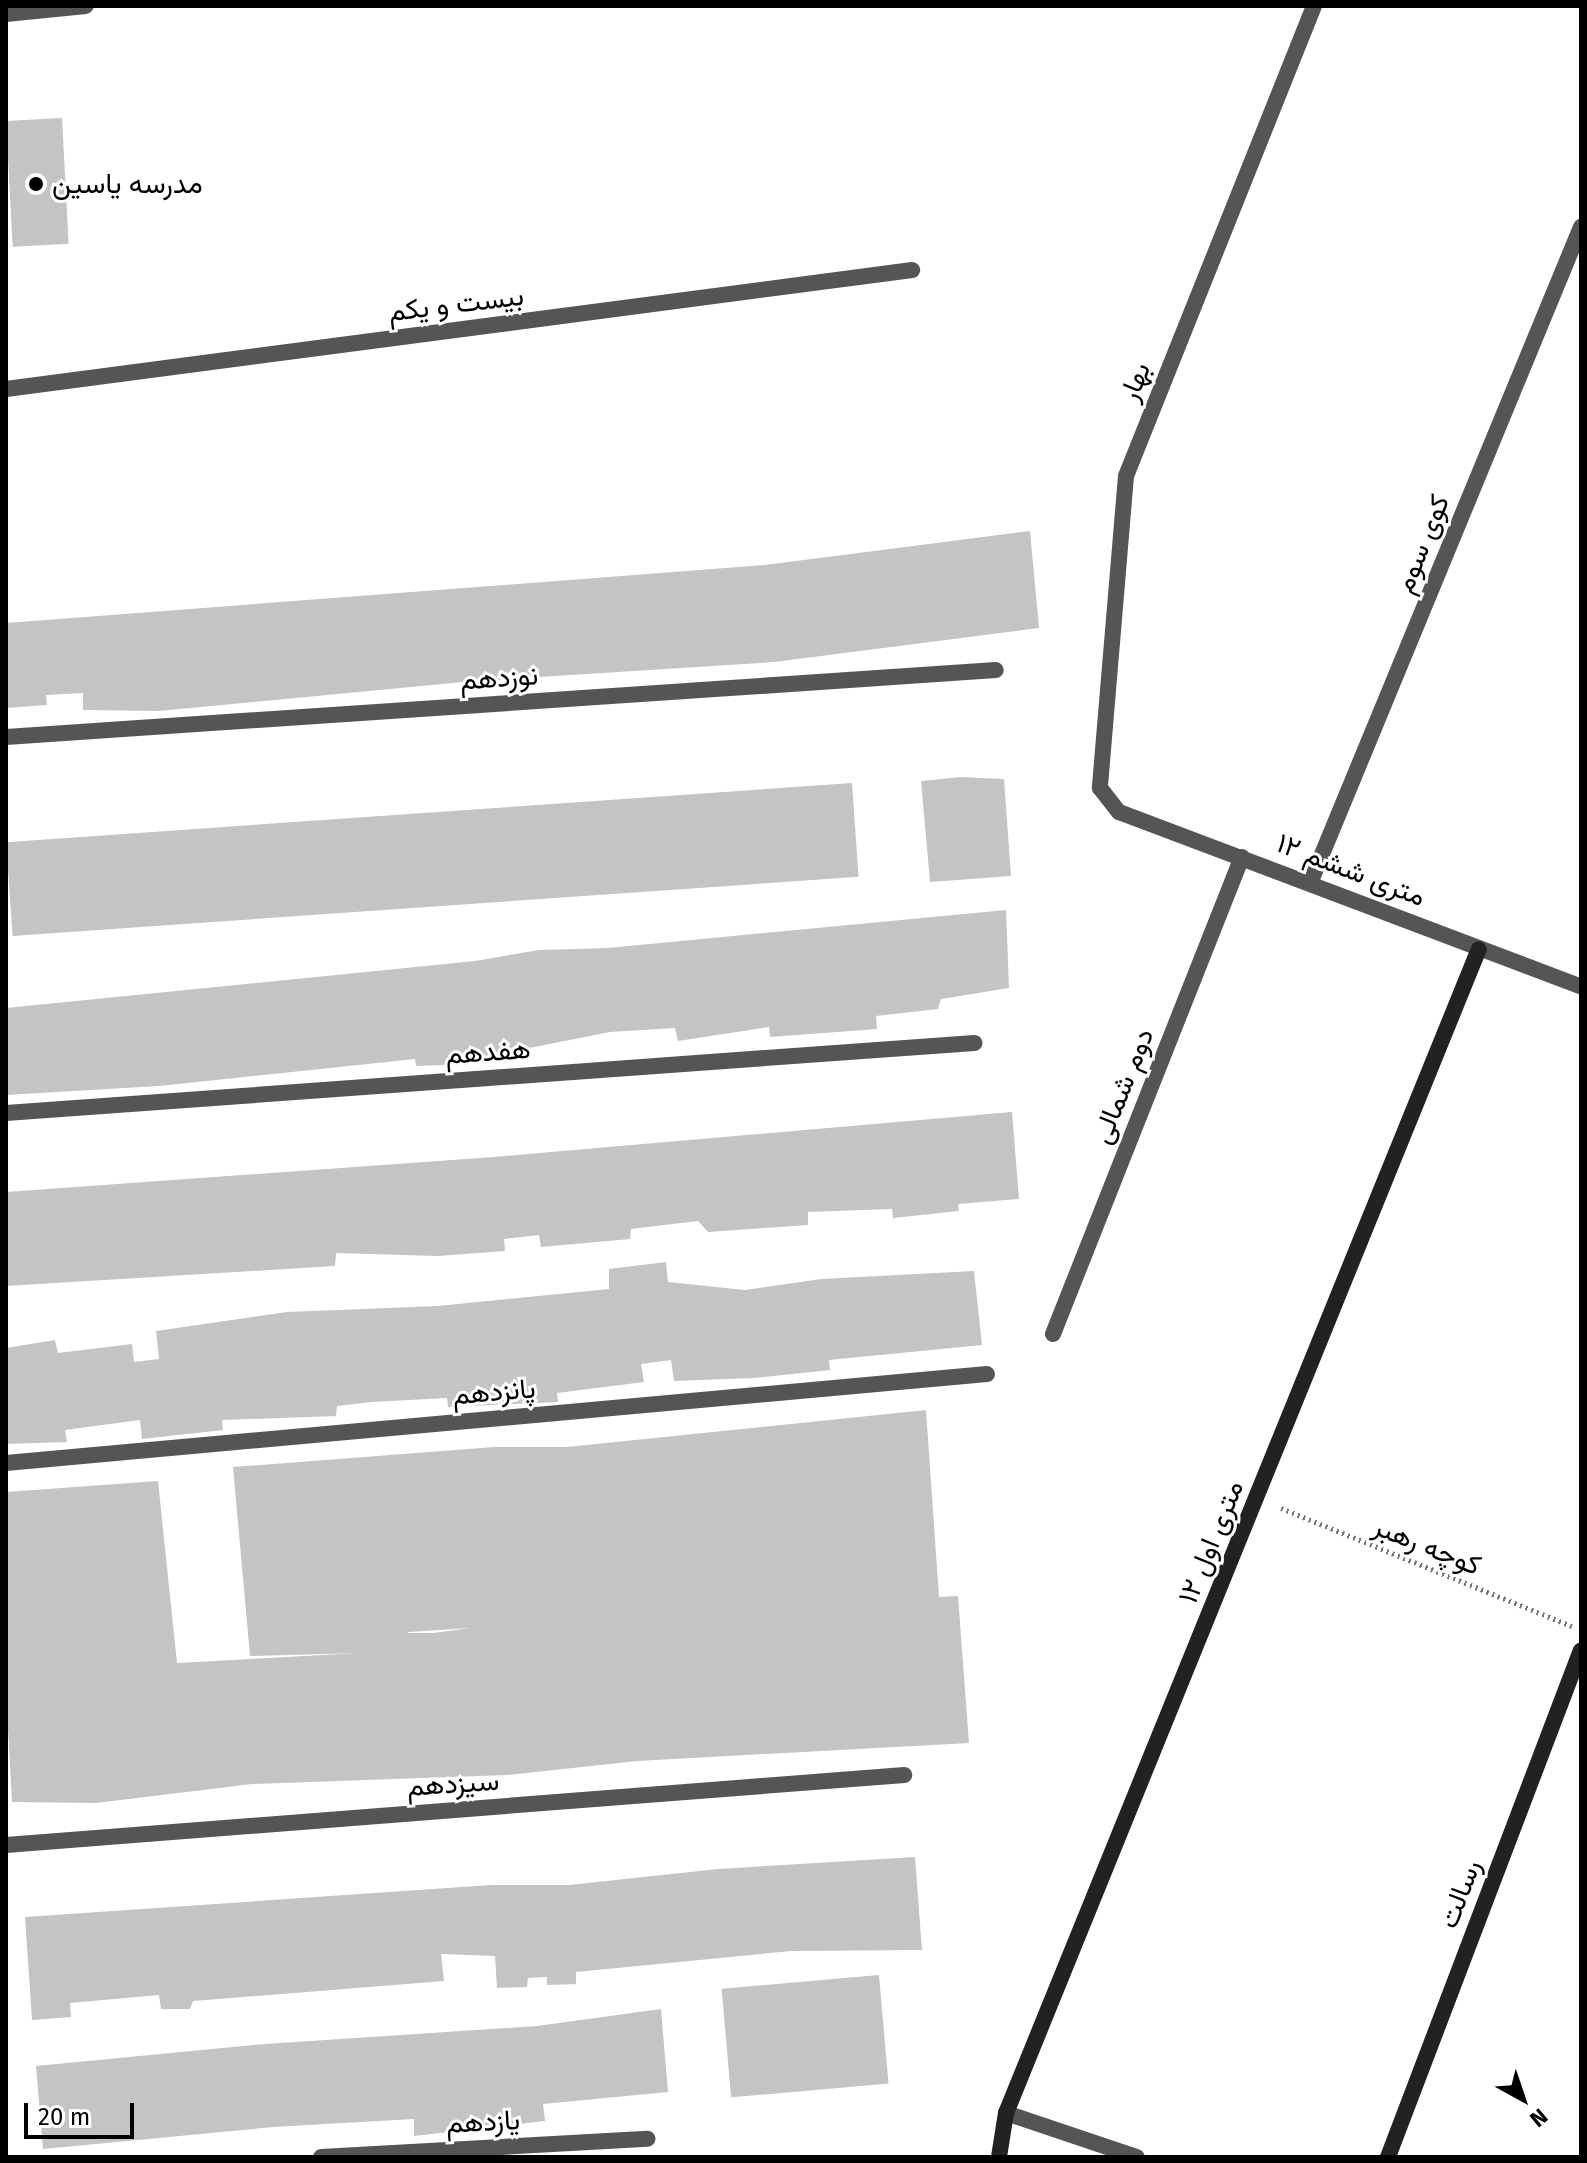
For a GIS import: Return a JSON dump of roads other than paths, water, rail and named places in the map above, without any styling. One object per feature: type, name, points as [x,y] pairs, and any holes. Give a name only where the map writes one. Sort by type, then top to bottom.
[{"type":"street","points":[[6,14],[86,6]]},
{"type":"street","name":"بهار","points":[[1105,799],[1100,788],[1126,476],[1314,6]]},
{"type":"street","name":"کوی سوم","points":[[1311,881],[1581,227]]},
{"type":"street","name":"بیست و یکم","points":[[6,389],[912,270]]},
{"type":"street","name":"نوزدهم","points":[[6,737],[996,670]]},
{"type":"street","name":"۱۲ متری ششم","points":[[1105,799],[1119,812],[1311,881],[1581,987]]},
{"type":"street","name":"دوم شمالی","points":[[1053,1334],[1242,857]]},
{"type":"street","name":"۱۲ متری اول","points":[[999,2157],[1006,2113],[1479,949]]},
{"type":"street","name":"هفدهم","points":[[6,1113],[974,1043]]},
{"type":"street","name":"پانزدهم","points":[[6,1463],[987,1374]]},
{"type":"street","name":"رسالت","points":[[1388,2157],[1581,1650]]},
{"type":"street","name":"سیزدهم","points":[[6,1845],[904,1775]]},
{"type":"street","points":[[1006,2113],[1137,2157]]},
{"type":"street","name":"یازدهم","points":[[321,2157],[648,2139]]},
{"type":"place","name":"مدرسه یاسین","points":[[36,184]]}]
